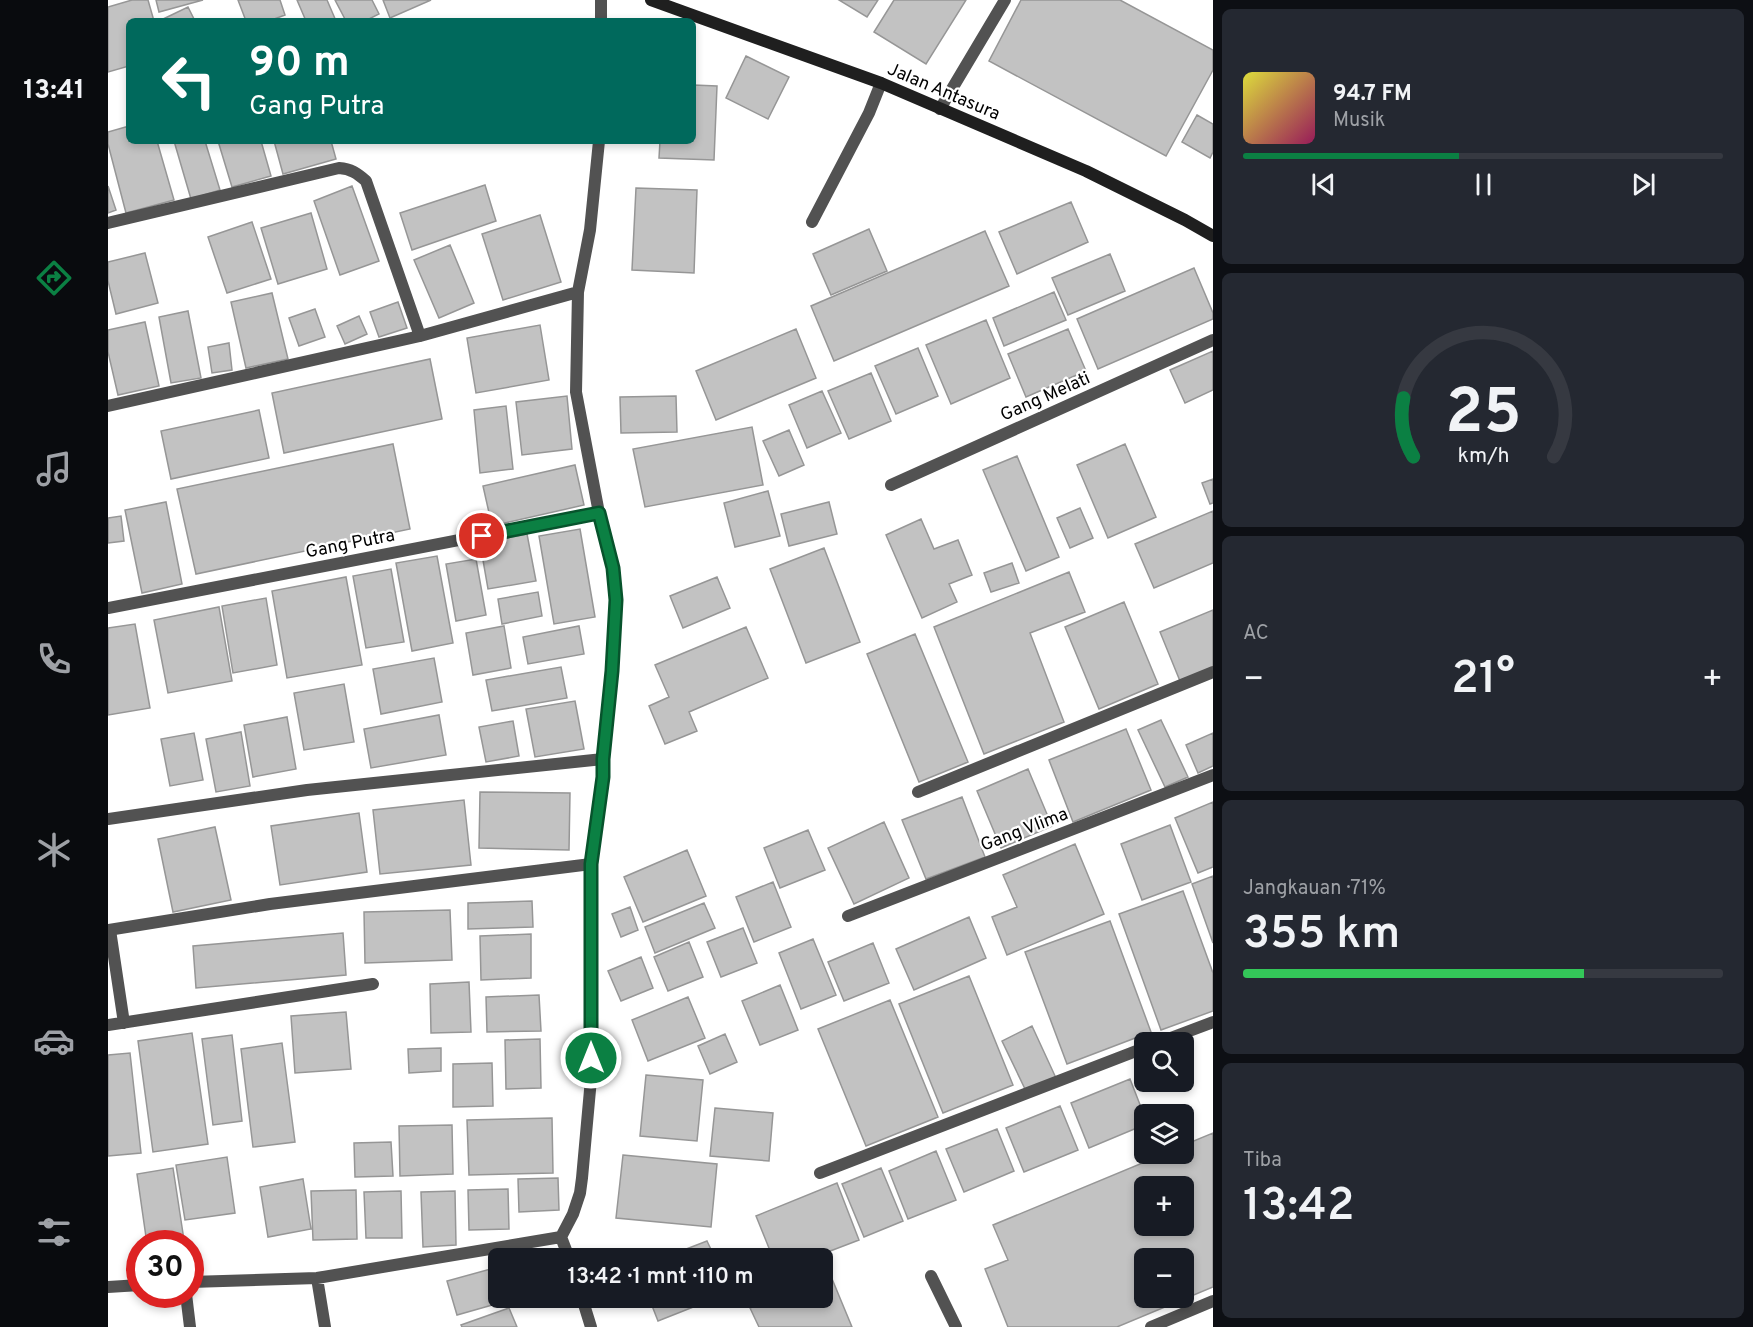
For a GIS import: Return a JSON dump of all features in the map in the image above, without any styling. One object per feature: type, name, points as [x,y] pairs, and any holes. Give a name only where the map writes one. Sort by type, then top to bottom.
[{"type":"main road","name":"Jalan Antasura","points":[[651,0],[881,83],[1086,171],[1213,236]]},
{"type":"street","points":[[601,0],[601,18]]},
{"type":"street","points":[[940,108],[1005,0]]},
{"type":"street","points":[[812,222],[881,83]]},
{"type":"street","points":[[565,1248],[561,1237],[573,1214],[581,1185],[591,1079],[591,864],[603,777],[616,600],[613,568],[599,513],[576,392],[578,292],[590,230],[599,144]]},
{"type":"street","points":[[108,223],[339,168],[350,169],[366,181],[420,336]]},
{"type":"street","points":[[108,406],[420,336],[578,292]]},
{"type":"street","name":"Gang Melati","points":[[891,485],[1213,340]]},
{"type":"street","name":"Gang Putra","points":[[108,608],[599,513]]},
{"type":"street","points":[[918,792],[1213,672]]},
{"type":"street","points":[[108,819],[307,790],[603,759]]},
{"type":"street","name":"Gang Vlima","points":[[848,916],[1213,775]]},
{"type":"street","points":[[124,1023],[109,930],[270,904],[591,864]]},
{"type":"street","points":[[108,1025],[373,984]]},
{"type":"street","points":[[1186,1032],[1213,1022]]},
{"type":"street","points":[[820,1173],[1134,1052]]},
{"type":"street","points":[[204,1282],[317,1278],[561,1237]]},
{"type":"street","points":[[931,1276],[956,1327]]},
{"type":"street","points":[[317,1278],[325,1327]]},
{"type":"street","points":[[108,1287],[126,1286]]},
{"type":"street","points":[[1151,1327],[1213,1301]]},
{"type":"street","points":[[188,1308],[190,1327]]},
{"type":"street","points":[[585,1308],[591,1327]]},
{"type":"building","points":[[132,0],[148,0],[153,18],[126,18],[126,67],[108,72],[108,7]]},
{"type":"building","points":[[156,0],[203,0],[159,12]]},
{"type":"building","points":[[238,0],[280,0],[285,15],[277,18],[245,18]]},
{"type":"building","points":[[297,0],[327,0],[335,18],[305,18]]},
{"type":"building","points":[[335,0],[372,0],[379,14],[371,18],[344,18]]},
{"type":"building","points":[[383,0],[431,0],[390,18]]},
{"type":"building","points":[[839,0],[878,0],[867,17]]},
{"type":"building","points":[[894,0],[966,0],[926,64],[874,32]]},
{"type":"building","points":[[1021,0],[1120,0],[1213,50],[1213,70],[1166,156],[989,61]]},
{"type":"building","points":[[188,7],[194,18],[165,18]]},
{"type":"building","points":[[746,56],[789,77],[768,119],[726,98]]},
{"type":"building","points":[[696,85],[717,86],[714,160],[659,158],[660,144],[696,144]]},
{"type":"building","points":[[1197,115],[1213,124],[1213,152],[1210,158],[1182,142]]},
{"type":"building","points":[[126,127],[126,144],[158,144],[174,200],[126,213],[108,144],[108,132]]},
{"type":"building","points":[[175,144],[206,144],[220,190],[191,199]]},
{"type":"building","points":[[219,144],[262,144],[271,176],[232,187]]},
{"type":"building","points":[[275,144],[332,144],[336,159],[283,174]]},
{"type":"building","points":[[485,185],[496,221],[412,250],[400,213]]},
{"type":"building","points":[[108,186],[116,210],[108,213]]},
{"type":"building","points":[[352,186],[379,261],[340,275],[314,201]]},
{"type":"building","points":[[636,188],[697,190],[694,273],[632,270]]},
{"type":"building","points":[[1071,202],[1088,242],[1017,274],[999,232]]},
{"type":"building","points":[[311,213],[327,269],[278,284],[261,228]]},
{"type":"building","points":[[540,215],[561,282],[503,300],[482,234]]},
{"type":"building","points":[[252,222],[271,279],[227,293],[208,237]]},
{"type":"building","points":[[869,229],[887,271],[831,295],[813,254]]},
{"type":"building","points":[[985,231],[1009,286],[834,361],[811,306]]},
{"type":"building","points":[[450,245],[474,303],[439,318],[414,260]]},
{"type":"building","points":[[145,253],[158,303],[116,314],[108,281],[108,262]]},
{"type":"building","points":[[1110,254],[1125,291],[1068,315],[1052,278]]},
{"type":"building","points":[[1194,268],[1213,313],[1213,319],[1098,369],[1077,319]]},
{"type":"building","points":[[1054,292],[1066,320],[1004,346],[993,318]]},
{"type":"building","points":[[272,293],[288,359],[246,368],[231,302]]},
{"type":"building","points":[[398,302],[407,328],[379,337],[370,312]]},
{"type":"building","points":[[315,309],[325,337],[299,346],[289,318]]},
{"type":"building","points":[[188,311],[201,378],[171,383],[159,317]]},
{"type":"building","points":[[359,316],[367,334],[345,344],[337,326]]},
{"type":"building","points":[[986,320],[1010,378],[951,404],[926,345]]},
{"type":"building","points":[[145,322],[159,386],[118,395],[108,352],[108,330]]},
{"type":"building","points":[[540,325],[549,380],[476,393],[467,338]]},
{"type":"building","points":[[796,329],[816,378],[716,420],[696,371]]},
{"type":"building","points":[[1068,329],[1086,371],[1026,397],[1008,354]]},
{"type":"building","points":[[229,343],[232,370],[212,373],[208,347]]},
{"type":"building","points":[[918,348],[938,396],[896,414],[875,366]]},
{"type":"building","points":[[1213,351],[1213,390],[1185,403],[1170,370]]},
{"type":"building","points":[[430,359],[442,419],[284,453],[272,393]]},
{"type":"building","points":[[871,373],[891,421],[849,439],[828,391]]},
{"type":"building","points":[[822,391],[841,433],[807,448],[789,405]]},
{"type":"building","points":[[567,396],[572,449],[522,455],[516,402]]},
{"type":"building","points":[[676,396],[677,432],[621,433],[620,397]]},
{"type":"building","points":[[506,406],[513,469],[480,473],[474,410]]},
{"type":"building","points":[[259,410],[269,458],[171,479],[161,431]]},
{"type":"building","points":[[752,427],[763,485],[645,507],[633,449]]},
{"type":"building","points":[[789,430],[804,465],[779,476],[763,441]]},
{"type":"building","points":[[393,444],[410,529],[196,574],[177,489]]},
{"type":"building","points":[[1125,444],[1156,517],[1108,538],[1077,465]]},
{"type":"building","points":[[1017,456],[1059,557],[1026,571],[983,470]]},
{"type":"building","points":[[575,465],[584,505],[492,526],[483,486]]},
{"type":"building","points":[[1213,479],[1213,503],[1210,504],[1202,483]]},
{"type":"building","points":[[768,491],[780,536],[735,547],[724,503]]},
{"type":"building","points":[[166,502],[182,584],[142,593],[125,510]]},
{"type":"building","points":[[829,502],[837,534],[789,546],[781,514]]},
{"type":"building","points":[[1080,508],[1093,538],[1070,548],[1057,518]]},
{"type":"building","points":[[1213,511],[1213,563],[1154,588],[1135,544]]},
{"type":"building","points":[[121,516],[124,541],[108,543],[108,518]]},
{"type":"building","points":[[921,519],[934,549],[958,540],[972,575],[949,584],[957,602],[922,618],[886,535]]},
{"type":"building","points":[[580,529],[595,617],[554,624],[539,536]]},
{"type":"building","points":[[527,534],[536,581],[488,589],[480,543]]},
{"type":"building","points":[[824,548],[860,642],[806,663],[770,569]]},
{"type":"building","points":[[437,556],[453,643],[412,651],[396,563]]},
{"type":"building","points":[[476,559],[486,615],[456,621],[446,564]]},
{"type":"building","points":[[1012,563],[1019,583],[991,592],[984,573]]},
{"type":"building","points":[[391,569],[404,642],[366,648],[353,576]]},
{"type":"building","points":[[1069,572],[1085,612],[1030,633],[1064,722],[984,754],[934,627]]},
{"type":"building","points":[[346,577],[362,665],[287,678],[272,591]]},
{"type":"building","points":[[717,577],[730,608],[683,628],[670,596]]},
{"type":"building","points":[[538,592],[542,616],[502,624],[498,599]]},
{"type":"building","points":[[266,598],[277,665],[233,673],[222,606]]},
{"type":"building","points":[[1124,602],[1158,684],[1099,709],[1065,627]]},
{"type":"building","points":[[219,607],[232,681],[168,693],[154,620]]},
{"type":"building","points":[[1213,610],[1213,667],[1180,681],[1160,632]]},
{"type":"building","points":[[135,624],[150,708],[108,715],[108,628]]},
{"type":"building","points":[[504,626],[511,668],[473,675],[466,633]]},
{"type":"building","points":[[579,626],[584,654],[528,664],[523,637]]},
{"type":"building","points":[[746,627],[768,678],[689,712],[697,731],[665,744],[649,706],[669,697],[655,665]]},
{"type":"building","points":[[915,634],[968,762],[919,782],[867,654]]},
{"type":"building","points":[[434,658],[442,702],[381,714],[373,669]]},
{"type":"building","points":[[561,667],[567,698],[492,711],[486,680]]},
{"type":"building","points":[[344,684],[354,742],[304,750],[294,693]]},
{"type":"building","points":[[575,701],[584,749],[535,757],[526,709]]},
{"type":"building","points":[[439,715],[446,755],[371,768],[364,729]]},
{"type":"building","points":[[287,717],[296,769],[253,777],[244,725]]},
{"type":"building","points":[[1161,720],[1188,777],[1165,787],[1138,730]]},
{"type":"building","points":[[513,721],[519,756],[486,762],[479,727]]},
{"type":"building","points":[[1126,729],[1151,790],[1073,822],[1049,760]]},
{"type":"building","points":[[241,732],[250,786],[216,792],[206,739]]},
{"type":"building","points":[[194,733],[203,780],[170,786],[161,739]]},
{"type":"building","points":[[1213,733],[1213,766],[1198,773],[1186,745]]},
{"type":"building","points":[[1028,769],[1052,826],[1001,848],[977,791]]},
{"type":"building","points":[[480,792],[570,793],[569,850],[479,848]]},
{"type":"building","points":[[962,797],[985,857],[926,879],[902,820]]},
{"type":"building","points":[[464,800],[471,865],[380,874],[373,810]]},
{"type":"building","points":[[1213,802],[1213,867],[1198,873],[1175,818]]},
{"type":"building","points":[[359,813],[367,872],[280,885],[271,826]]},
{"type":"building","points":[[884,822],[909,878],[854,904],[828,848]]},
{"type":"building","points":[[1170,825],[1191,882],[1142,900],[1121,844]]},
{"type":"building","points":[[215,827],[231,900],[173,912],[158,839]]},
{"type":"building","points":[[808,830],[825,870],[780,888],[764,848]]},
{"type":"building","points":[[1075,844],[1104,914],[1007,955],[992,917],[1017,907],[1003,875]]},
{"type":"building","points":[[687,850],[706,896],[643,922],[624,877]]},
{"type":"building","points":[[1213,876],[1213,943],[1192,884]]},
{"type":"building","points":[[773,882],[791,927],[754,942],[736,897]]},
{"type":"building","points":[[1183,891],[1213,973],[1213,1011],[1161,1030],[1119,914]]},
{"type":"building","points":[[532,901],[533,927],[468,929],[468,903]]},
{"type":"building","points":[[704,903],[715,928],[655,953],[645,927]]},
{"type":"building","points":[[630,907],[638,930],[621,937],[612,914]]},
{"type":"building","points":[[450,910],[452,960],[365,963],[364,912]]},
{"type":"building","points":[[969,917],[986,958],[914,990],[896,949]]},
{"type":"building","points":[[1110,921],[1151,1032],[1134,1032],[1134,1038],[1067,1064],[1025,952]]},
{"type":"building","points":[[743,928],[757,963],[721,977],[707,942]]},
{"type":"building","points":[[343,933],[346,975],[196,988],[193,946]]},
{"type":"building","points":[[531,934],[531,978],[481,980],[480,936]]},
{"type":"building","points":[[813,939],[836,995],[801,1009],[779,953]]},
{"type":"building","points":[[689,942],[703,977],[668,991],[654,957]]},
{"type":"building","points":[[873,943],[889,983],[844,1001],[828,962]]},
{"type":"building","points":[[641,957],[653,988],[621,1001],[608,971]]},
{"type":"building","points":[[969,976],[1013,1085],[943,1113],[899,1004]]},
{"type":"building","points":[[469,982],[471,1032],[431,1033],[430,984]]},
{"type":"building","points":[[780,985],[798,1030],[760,1045],[742,1001]]},
{"type":"building","points":[[539,995],[541,1031],[487,1032],[486,997]]},
{"type":"building","points":[[688,997],[705,1038],[648,1061],[632,1020]]},
{"type":"building","points":[[890,1000],[938,1117],[866,1146],[818,1029]]},
{"type":"building","points":[[346,1012],[351,1069],[295,1073],[291,1016]]},
{"type":"building","points":[[1032,1026],[1056,1078],[1026,1091],[1002,1041]]},
{"type":"building","points":[[192,1033],[208,1144],[153,1152],[138,1041]]},
{"type":"building","points":[[725,1034],[737,1062],[710,1074],[698,1046]]},
{"type":"building","points":[[232,1035],[242,1121],[213,1125],[202,1039]]},
{"type":"building","points":[[540,1039],[541,1088],[506,1089],[505,1040]]},
{"type":"building","points":[[282,1043],[295,1142],[253,1147],[241,1049]]},
{"type":"building","points":[[441,1048],[441,1071],[409,1073],[408,1049]]},
{"type":"building","points":[[130,1053],[141,1153],[108,1156],[108,1055]]},
{"type":"building","points":[[492,1063],[493,1106],[453,1107],[453,1064]]},
{"type":"building","points":[[646,1075],[703,1080],[697,1141],[640,1136]]},
{"type":"building","points":[[1130,1079],[1140,1104],[1134,1104],[1134,1129],[1089,1148],[1071,1103]]},
{"type":"building","points":[[1060,1106],[1078,1150],[1024,1172],[1006,1128]]},
{"type":"building","points":[[715,1108],[773,1113],[769,1161],[710,1156]]},
{"type":"building","points":[[552,1118],[553,1173],[469,1175],[467,1120]]},
{"type":"building","points":[[452,1125],[453,1174],[400,1176],[399,1126]]},
{"type":"building","points":[[997,1129],[1014,1171],[964,1192],[946,1149]]},
{"type":"building","points":[[1213,1133],[1213,1287],[1194,1295],[1194,1248],[1134,1248],[1134,1308],[1163,1308],[1117,1327],[1008,1327],[985,1269],[1008,1260],[993,1225],[1140,1164],[1194,1164],[1194,1141]]},
{"type":"building","points":[[391,1142],[393,1176],[355,1177],[354,1143]]},
{"type":"building","points":[[936,1151],[956,1200],[908,1219],[889,1171]]},
{"type":"building","points":[[623,1155],[717,1164],[711,1227],[616,1218]]},
{"type":"building","points":[[227,1157],[235,1213],[185,1220],[176,1165]]},
{"type":"building","points":[[173,1168],[182,1230],[145,1230],[137,1174]]},
{"type":"building","points":[[881,1168],[903,1221],[864,1237],[842,1184]]},
{"type":"building","points":[[558,1178],[559,1210],[519,1212],[518,1179]]},
{"type":"building","points":[[303,1179],[311,1229],[268,1237],[260,1187]]},
{"type":"building","points":[[837,1183],[859,1240],[833,1250],[833,1248],[769,1248],[756,1216]]},
{"type":"building","points":[[508,1189],[509,1229],[469,1230],[468,1190]]},
{"type":"building","points":[[356,1190],[357,1239],[313,1240],[311,1191]]},
{"type":"building","points":[[401,1191],[402,1238],[366,1238],[364,1192]]},
{"type":"building","points":[[455,1191],[456,1245],[423,1247],[421,1192]]},
{"type":"building","points":[[707,1241],[710,1248],[689,1248]]},
{"type":"building","points":[[488,1270],[488,1306],[457,1315],[447,1281]]},
{"type":"building","points":[[833,1281],[852,1327],[759,1327],[750,1308],[833,1308]]},
{"type":"building","points":[[509,1308],[517,1327],[462,1327],[461,1325]]},
{"type":"building","points":[[653,1308],[691,1308],[658,1321]]},
{"type":"route","points":[[482,536],[599,513],[613,568],[616,600],[612,671],[603,777],[591,864],[591,1058]]}]
